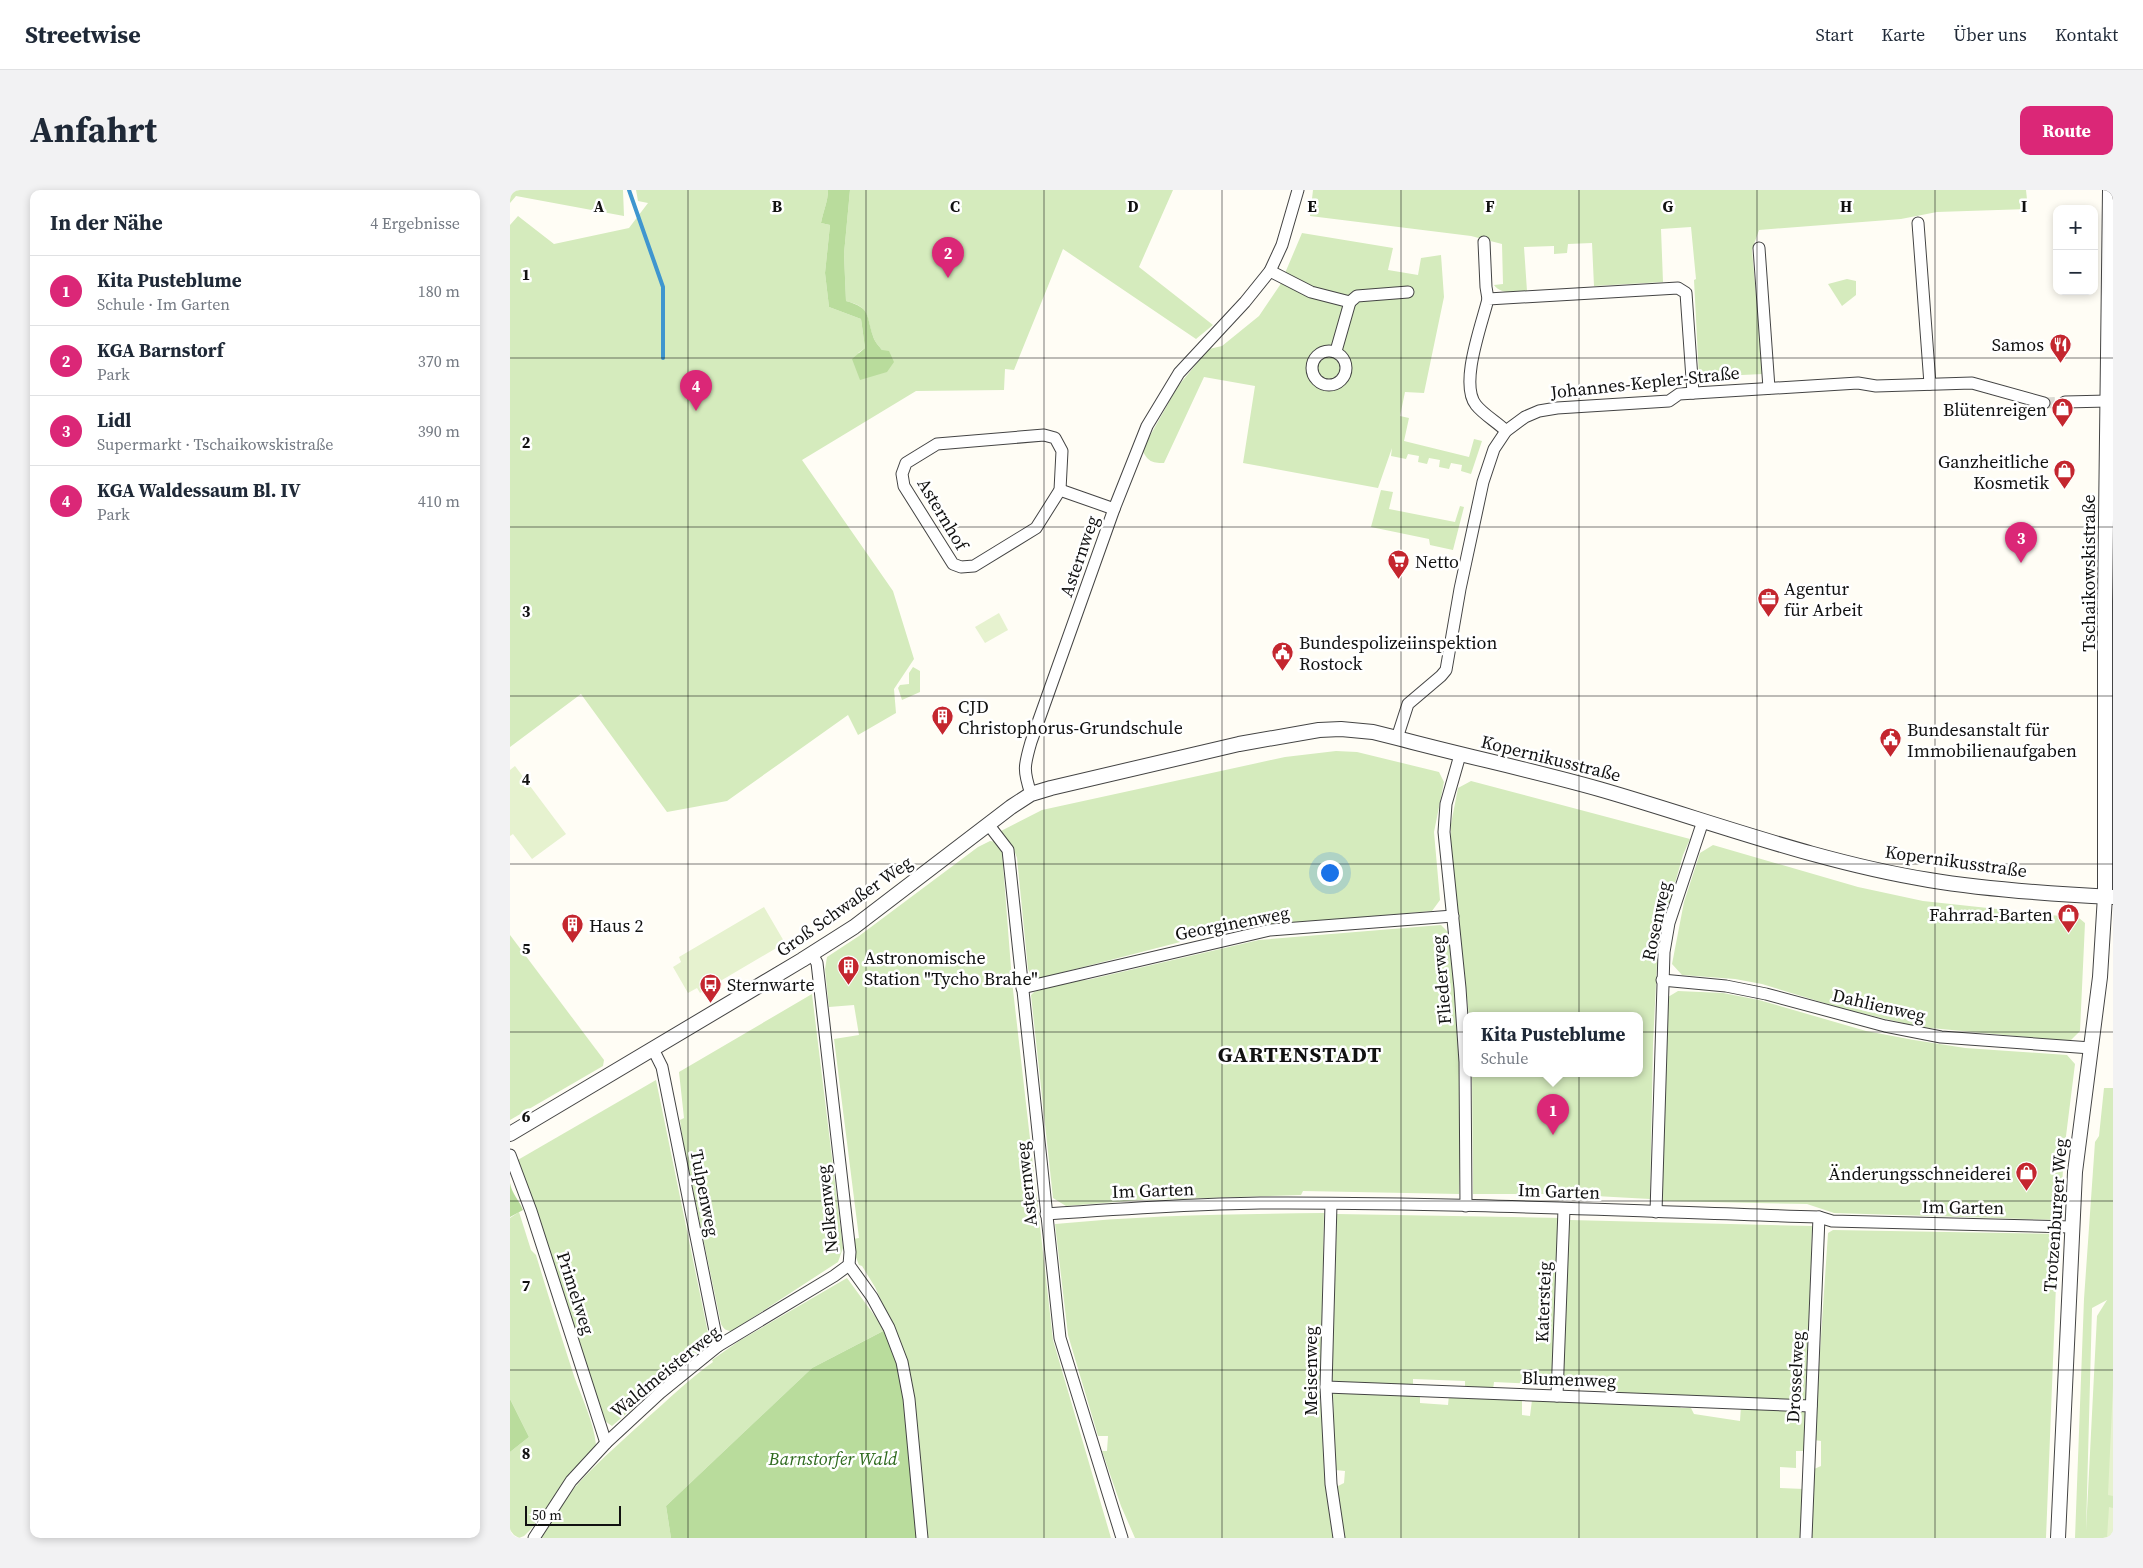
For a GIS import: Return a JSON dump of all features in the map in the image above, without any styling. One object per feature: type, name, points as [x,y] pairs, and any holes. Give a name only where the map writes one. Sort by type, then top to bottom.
[{"type":"street","name":"Asternweg","points":[[1032,794],[1025,776],[1024,765],[1028,749],[1114,509],[1147,426],[1178,373],[1203,344],[1245,302],[1270,271],[1282,245],[1298,190]]},
{"type":"street","name":"Tschaikowskistraße","points":[[2109,896],[2105,602],[2110,190]]},
{"type":"street","points":[[1918,222],[1930,384]]},
{"type":"street","points":[[1484,242],[1488,299],[1470,376],[1471,390],[1476,404],[1506,431]]},
{"type":"street","points":[[1759,248],[1768,388]]},
{"type":"street","points":[[1270,271],[1311,292],[1350,302]]},
{"type":"street","points":[[1488,299],[1678,288],[1686,293],[1693,393]]},
{"type":"street","points":[[1336,352],[1350,302],[1357,296],[1408,292]]},
{"type":"street","name":"Johannes-Kepler-Straße","points":[[1398,738],[1408,704],[1446,670],[1460,589],[1483,482],[1494,449],[1506,431],[1525,418],[1548,409],[1669,401],[1678,394],[1858,383],[1876,386],[1972,382],[2044,403]]},
{"type":"street","points":[[2066,402],[2108,401]]},
{"type":"street","name":"Asternhof","points":[[1044,435],[1055,438],[1062,451],[1060,490],[1036,528],[974,566],[962,567],[953,564],[904,486],[902,474],[906,463],[937,444],[1044,435]]},
{"type":"street","points":[[1060,490],[1114,509]]},
{"type":"street","name":"Kopernikusstraße","points":[[988,824],[1032,794],[1281,736],[1319,730],[1341,729],[1372,732],[1597,788],[1833,858],[1929,880],[1983,887],[2109,896]]},
{"type":"street","name":"Fliederweg","points":[[1460,754],[1446,804],[1444,832],[1463,1038]]},
{"type":"street","name":"Rosenweg","points":[[1656,1212],[1664,952],[1670,923],[1703,820]]},
{"type":"street","name":"Asternweg","points":[[988,824],[1008,850],[1060,1338],[1122,1538]]},
{"type":"street","name":"Groß Schwaßer Weg","points":[[510,1134],[812,954],[869,916],[988,824]]},
{"type":"street","name":"Trotzenburger Weg","points":[[2058,1538],[2075,1172],[2109,896]]},
{"type":"street","name":"Georginenweg","points":[[1022,988],[1270,930],[1453,916]]},
{"type":"street","name":"Nelkenweg","points":[[812,954],[817,962],[850,1252],[849,1265],[872,1298],[889,1328],[902,1362],[908,1399],[922,1538]]},
{"type":"street","name":"Dahlienweg","points":[[1662,980],[1726,986],[1766,994],[1885,1026],[1941,1037],[2091,1048]]},
{"type":"street","name":"Tulpenweg","points":[[653,1050],[662,1067],[718,1346]]},
{"type":"street","name":"Fliederweg","points":[[1465,1077],[1466,1206]]},
{"type":"street","name":"Primelweg","points":[[510,1155],[532,1211],[606,1443]]},
{"type":"street","name":"Im Garten","points":[[1046,1214],[1238,1204],[1330,1204],[1466,1206],[1818,1217],[1832,1222],[2071,1227]]},
{"type":"street","name":"Meisenweg","points":[[1330,1204],[1326,1387],[1331,1484],[1338,1538]]},
{"type":"street","name":"Katersteig","points":[[1557,1396],[1564,1209]]},
{"type":"street","name":"Drosselweg","points":[[1806,1538],[1818,1217]]},
{"type":"street","name":"Waldmeisterweg","points":[[534,1538],[571,1481],[606,1443],[660,1393],[718,1346],[849,1265]]},
{"type":"street","name":"Blumenweg","points":[[1326,1387],[1811,1406]]},
{"type":"green space","points":[[510,190],[623,190],[624,216],[516,196],[510,203]]},
{"type":"green space","points":[[636,190],[828,190],[821,223],[830,225],[825,273],[829,307],[861,319],[865,348],[858,353],[882,350],[874,338],[864,310],[854,303],[846,301],[844,254],[850,190],[1173,190],[1139,267],[1213,325],[1196,339],[1063,249],[1014,370],[1005,369],[1004,390],[916,391],[802,460],[893,591],[914,659],[894,689],[896,713],[858,735],[848,715],[727,801],[667,812],[581,694],[510,747],[510,225],[518,216],[554,244],[629,228],[648,203],[638,201]]},
{"type":"green space","points":[[828,190],[850,190],[844,254],[846,301],[860,306],[864,310],[874,340],[882,350],[889,351],[894,362],[887,372],[860,380],[852,359],[865,348],[861,319],[829,307],[825,273],[830,225],[821,223]]},
{"type":"green space","points":[[1313,190],[2026,190],[2028,209],[1937,212],[1901,219],[1759,230],[1752,250],[1763,374],[1699,377],[1694,280],[1696,279],[1691,227],[1661,229],[1663,282],[1594,286],[1592,243],[1568,244],[1567,253],[1554,254],[1554,246],[1524,247],[1527,291],[1509,292],[1501,290],[1494,285],[1503,284],[1502,244],[1471,236],[1310,216]]},
{"type":"green space","points":[[1302,233],[1393,248],[1388,270],[1418,275],[1421,258],[1441,255],[1444,297],[1424,393],[1405,392],[1400,416],[1409,418],[1404,441],[1469,457],[1474,439],[1482,441],[1471,474],[1461,471],[1462,465],[1451,463],[1449,469],[1439,467],[1440,460],[1429,458],[1427,464],[1418,462],[1419,456],[1408,454],[1406,459],[1391,456],[1392,448],[1378,488],[1243,463],[1255,386],[1204,377],[1164,463],[1150,461],[1146,457],[1142,450],[1178,386],[1209,349],[1222,346],[1259,316],[1280,285]]},
{"type":"green space","points":[[1847,279],[1856,281],[1856,295],[1842,306],[1828,284]]},
{"type":"green space","points":[[1381,490],[1393,492],[1389,509],[1455,522],[1460,506],[1464,507],[1453,550],[1430,545],[1429,539],[1371,527]]},
{"type":"green space","points":[[999,613],[1008,630],[985,643],[975,627]]},
{"type":"green space","points":[[913,667],[920,671],[920,692],[902,700],[898,688],[900,685],[909,684],[909,673]]},
{"type":"green space","points":[[1336,751],[1357,752],[1439,772],[1444,782],[1434,832],[1440,900],[1432,911],[1262,926],[1215,933],[1033,980],[1028,969],[1017,858],[1001,831],[1042,810],[1285,757]]},
{"type":"green space","points":[[515,766],[566,834],[532,859],[513,834],[510,836],[510,770]]},
{"type":"green space","points":[[1471,781],[1690,839],[1683,855],[1658,943],[1653,1044],[1650,1199],[1559,1194],[1473,1194],[1472,1077],[1643,1077],[1643,1012],[1469,1012],[1451,850],[1451,824],[1458,788]]},
{"type":"green space","points":[[990,841],[997,842],[1002,852],[1012,981],[1053,1340],[1111,1538],[927,1538],[899,1340],[875,1287],[862,1266],[859,1265],[855,1255],[853,1239],[859,1238],[834,1039],[859,1035],[854,1005],[829,1007],[825,969],[827,957],[859,936],[978,847]]},
{"type":"green space","points":[[1713,845],[1858,887],[1923,901],[2079,918],[2085,923],[2080,1031],[2070,1041],[1920,1027],[1844,1009],[1762,984],[1735,979],[1682,975],[1672,964],[1684,902],[1700,853]]},
{"type":"green space","points":[[764,907],[785,943],[700,993],[697,988],[688,993],[673,967],[681,962],[679,957]]},
{"type":"green space","points":[[1441,925],[1450,934],[1461,1053],[1463,1152],[1460,1164],[1459,1194],[1303,1191],[1301,1195],[1141,1200],[1066,1206],[1053,1198],[1031,995],[1034,992],[1069,981],[1087,980],[1259,940]]},
{"type":"green space","points":[[510,935],[604,1060],[603,1066],[510,1120]]},
{"type":"green space","points":[[1678,991],[1723,993],[1759,1000],[1866,1031],[1914,1040],[1965,1048],[2067,1055],[2075,1064],[2064,1152],[2060,1220],[1834,1213],[1807,1204],[1663,1201],[1663,1051],[1667,1050],[1668,997]]},
{"type":"green space","points":[[812,994],[843,1248],[838,1262],[732,1331],[728,1331],[721,1324],[683,1142],[680,1120],[684,1118],[679,1072]]},
{"type":"green space","points":[[656,1080],[708,1333],[703,1348],[612,1426],[605,1421],[516,1161]]},
{"type":"green space","points":[[2104,1088],[2113,1088],[2113,1538],[2075,1538],[2084,1299],[2095,1142],[2099,1136]],"holes":[[[2107,1300],[2097,1316],[2086,1531],[2092,1308]]]},
{"type":"green space","points":[[510,1183],[523,1210],[510,1217]]},
{"type":"green space","points":[[519,1212],[531,1250],[536,1255],[574,1376],[590,1419],[596,1445],[574,1469],[531,1529],[519,1538],[510,1530],[510,1452],[529,1437],[510,1399],[510,1218]]},
{"type":"green space","points":[[1324,1213],[1320,1401],[1323,1408],[1333,1538],[1135,1538],[1121,1506],[1102,1451],[1107,1451],[1108,1436],[1098,1436],[1068,1335],[1055,1224],[1155,1217]]},
{"type":"green space","points":[[1337,1214],[1562,1218],[1556,1385],[1494,1382],[1493,1390],[1465,1389],[1465,1381],[1413,1379],[1413,1387],[1332,1383]]},
{"type":"green space","points":[[1566,1221],[1812,1226],[1807,1402],[1609,1395],[1602,1388],[1560,1384]]},
{"type":"green space","points":[[1833,1230],[2058,1234],[2046,1538],[1812,1538],[1814,1469],[1821,1466],[1821,1441],[1814,1440],[1828,1233]]},
{"type":"green space","points":[[847,1278],[885,1330],[812,1368],[666,1506],[671,1538],[539,1538],[560,1504],[587,1474],[695,1375],[713,1362],[712,1360],[739,1341]]},
{"type":"green space","name":"Barnstorfer Wald","points":[[889,1328],[902,1362],[922,1538],[671,1538],[666,1506],[812,1368]]},
{"type":"green space","points":[[2113,1386],[2113,1496],[2108,1495]]},
{"type":"green space","points":[[1333,1392],[1420,1396],[1420,1403],[1448,1405],[1449,1395],[1522,1398],[1522,1415],[1530,1416],[1532,1400],[1678,1405],[1681,1408],[1691,1408],[1694,1414],[1740,1421],[1741,1406],[1806,1410],[1804,1451],[1796,1451],[1796,1468],[1780,1467],[1780,1488],[1804,1489],[1802,1538],[1343,1538],[1336,1487],[1344,1483],[1345,1471],[1335,1470]]},
{"type":"green space","points":[[510,1399],[529,1437],[510,1452]]},
{"type":"green space","points":[[2109,1507],[2113,1508],[2113,1538],[2107,1538]]},
{"type":"waterway","points":[[629,190],[663,287],[663,358]]},
{"type":"tunnel","points":[[2044,403],[2065,402]]},
{"type":"place","name":"KGA Barnstorf","points":[[948,278]]},
{"type":"place","name":"Samos","points":[[2060,363]]},
{"type":"place","name":"KGA Waldessaum Bl. IV","points":[[696,411]]},
{"type":"place","name":"Blütenreigen","points":[[2063,428]]},
{"type":"place","name":"Ganzheitliche Kosmetik","points":[[2065,490]]},
{"type":"place","name":"Lidl","points":[[2021,563]]},
{"type":"place","name":"Netto","points":[[1399,580]]},
{"type":"place","name":"Agentur für Arbeit","points":[[1768,617]]},
{"type":"place","name":"Bundespolizeiinspektion Rostock","points":[[1283,671]]},
{"type":"place","name":"CJD Christophorus-Grundschule","points":[[942,735]]},
{"type":"place","name":"Bundesanstalt für Immobilienaufgaben","points":[[1891,758]]},
{"type":"place","name":"Fahrrad-Barten","points":[[2069,933]]},
{"type":"place","name":"Haus 2","points":[[573,944]]},
{"type":"place","name":"Astronomische Station \"Tycho Brahe\"","points":[[848,986]]},
{"type":"place","name":"Sternwarte","points":[[711,1003]]},
{"type":"place","name":"Kita Pusteblume","points":[[1553,1135]]},
{"type":"place","name":"Änderungsschneiderei","points":[[2027,1192]]},
{"type":"district","name":"GARTENSTADT","points":[[1300,1054]]}]
